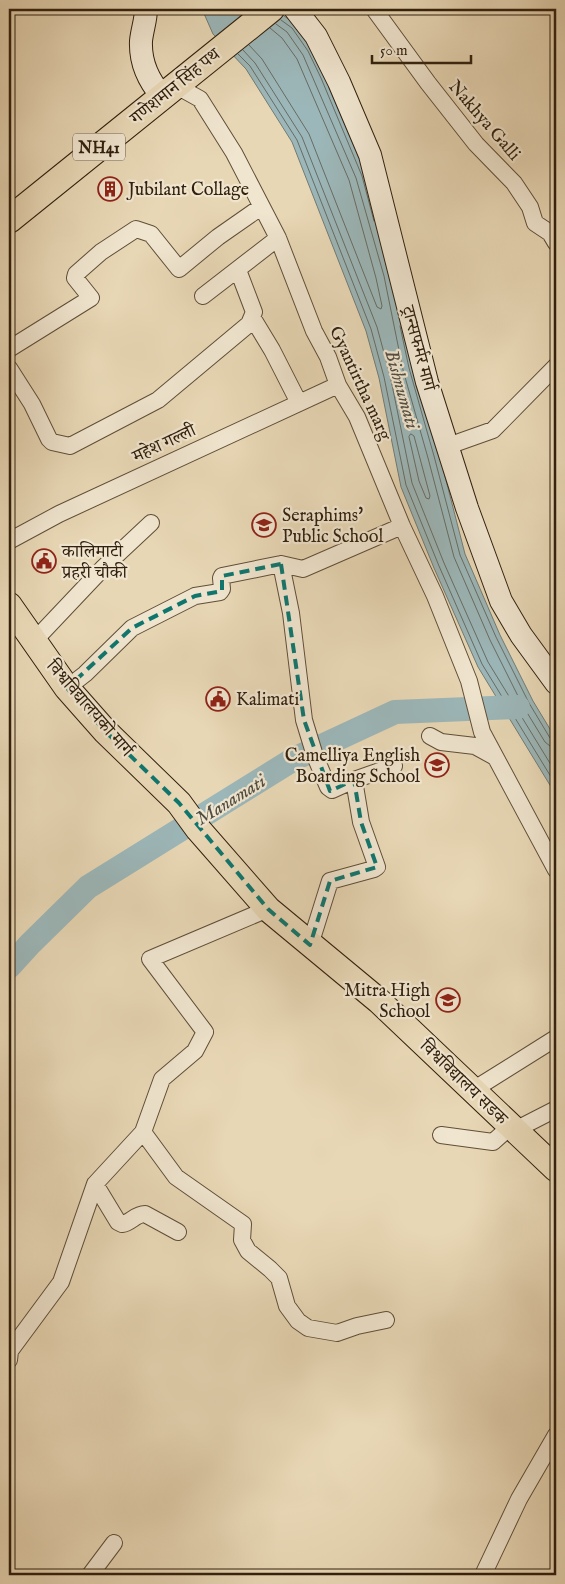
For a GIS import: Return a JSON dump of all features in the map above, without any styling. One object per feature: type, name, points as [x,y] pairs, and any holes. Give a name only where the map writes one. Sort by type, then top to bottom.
[{"type":"highway","name":"गणेशमान सिंह पथ","points":[[9,220],[271,9]]},
{"type":"main road","points":[[146,9],[141,42],[143,65],[150,83],[162,96]]},
{"type":"main road","name":"ट्रान्सफर्मर मार्ग","points":[[295,9],[316,36],[328,59],[370,156],[428,382],[467,508],[500,601],[521,635],[556,683]]},
{"type":"main road","name":"विश्वविद्यालयको मार्ग","points":[[9,605],[67,688],[105,731],[179,803],[198,829]]},
{"type":"main road","name":"विश्वविद्यालय सडक","points":[[198,829],[268,909],[379,1001],[556,1169]]},
{"type":"street","name":"Nakhya Galli","points":[[379,14],[428,83],[476,144],[514,183],[530,207],[535,223],[554,235]]},
{"type":"street","name":"Gyantirtha marg","points":[[162,96],[182,88],[200,99],[234,153],[278,238],[314,332],[328,357],[338,385],[357,417],[402,526],[434,596],[468,681],[482,732],[556,870]]},
{"type":"street","points":[[9,349],[91,298],[75,278],[76,274],[101,252],[136,229],[151,234],[179,270],[218,237],[261,207]]},
{"type":"street","points":[[203,296],[278,238]]},
{"type":"street","points":[[9,368],[32,404],[49,439],[52,442],[70,446],[158,400],[250,324],[254,312],[238,270]]},
{"type":"street","points":[[252,317],[272,350],[299,402]]},
{"type":"street","points":[[448,446],[494,430],[556,366]]},
{"type":"street","name":"महेश गल्ली","points":[[9,541],[59,514],[338,385]]},
{"type":"street","points":[[34,641],[104,567],[151,523]]},
{"type":"street","points":[[67,688],[85,674],[132,628],[195,596],[220,592],[222,589],[222,576],[281,564],[303,569],[402,526]]},
{"type":"street","points":[[281,564],[291,613],[304,720],[315,756],[330,789],[332,790],[394,766]]},
{"type":"street","points":[[430,736],[441,742],[475,746],[496,757]]},
{"type":"street","points":[[310,945],[330,881],[377,867],[361,822],[354,780]]},
{"type":"street","points":[[9,1360],[10,1351],[61,1282],[95,1184],[143,1132],[162,1079],[195,1051],[204,1032],[150,958],[268,909]]},
{"type":"street","points":[[473,1090],[556,1038]]},
{"type":"street","points":[[441,1135],[493,1142],[513,1128],[556,1109]]},
{"type":"street","points":[[143,1132],[176,1177],[243,1224],[242,1240],[248,1251],[279,1278],[287,1306],[298,1321],[308,1328],[337,1333],[356,1326],[386,1320]]},
{"type":"street","points":[[95,1184],[118,1222],[122,1224],[127,1223],[140,1214],[145,1214],[178,1232]]},
{"type":"street","points":[[483,1575],[519,1499],[556,1435]]},
{"type":"street","points":[[90,1575],[114,1543]]},
{"type":"highlighted area","points":[[281,564],[304,720],[330,791],[354,780],[361,822],[377,867],[330,881],[310,945],[268,909],[179,803],[105,731],[67,688],[132,628],[195,596],[222,591],[222,576]]},
{"type":"water","name":"Bishnumati","points":[[202,9],[278,9],[284,16],[296,24],[313,49],[367,174],[465,554],[500,635],[533,701],[556,739],[556,795],[478,667],[434,568],[401,487],[379,378],[366,331],[292,142],[246,69],[213,34]]},
{"type":"waterway","name":"Manamati","points":[[9,967],[88,887],[294,759],[395,712],[518,707]]},
{"type":"place","name":"Jubilant Collage","points":[[110,189]]},
{"type":"place","name":"Seraphims' Public School","points":[[264,525]]},
{"type":"place","name":"कालिमाटी प्रहरी चौकी","points":[[44,561]]},
{"type":"place","name":"Kalimati","points":[[218,699]]},
{"type":"place","name":"Camelliya English Boarding School","points":[[437,765]]},
{"type":"place","name":"Mitra High School","points":[[448,1000]]}]
